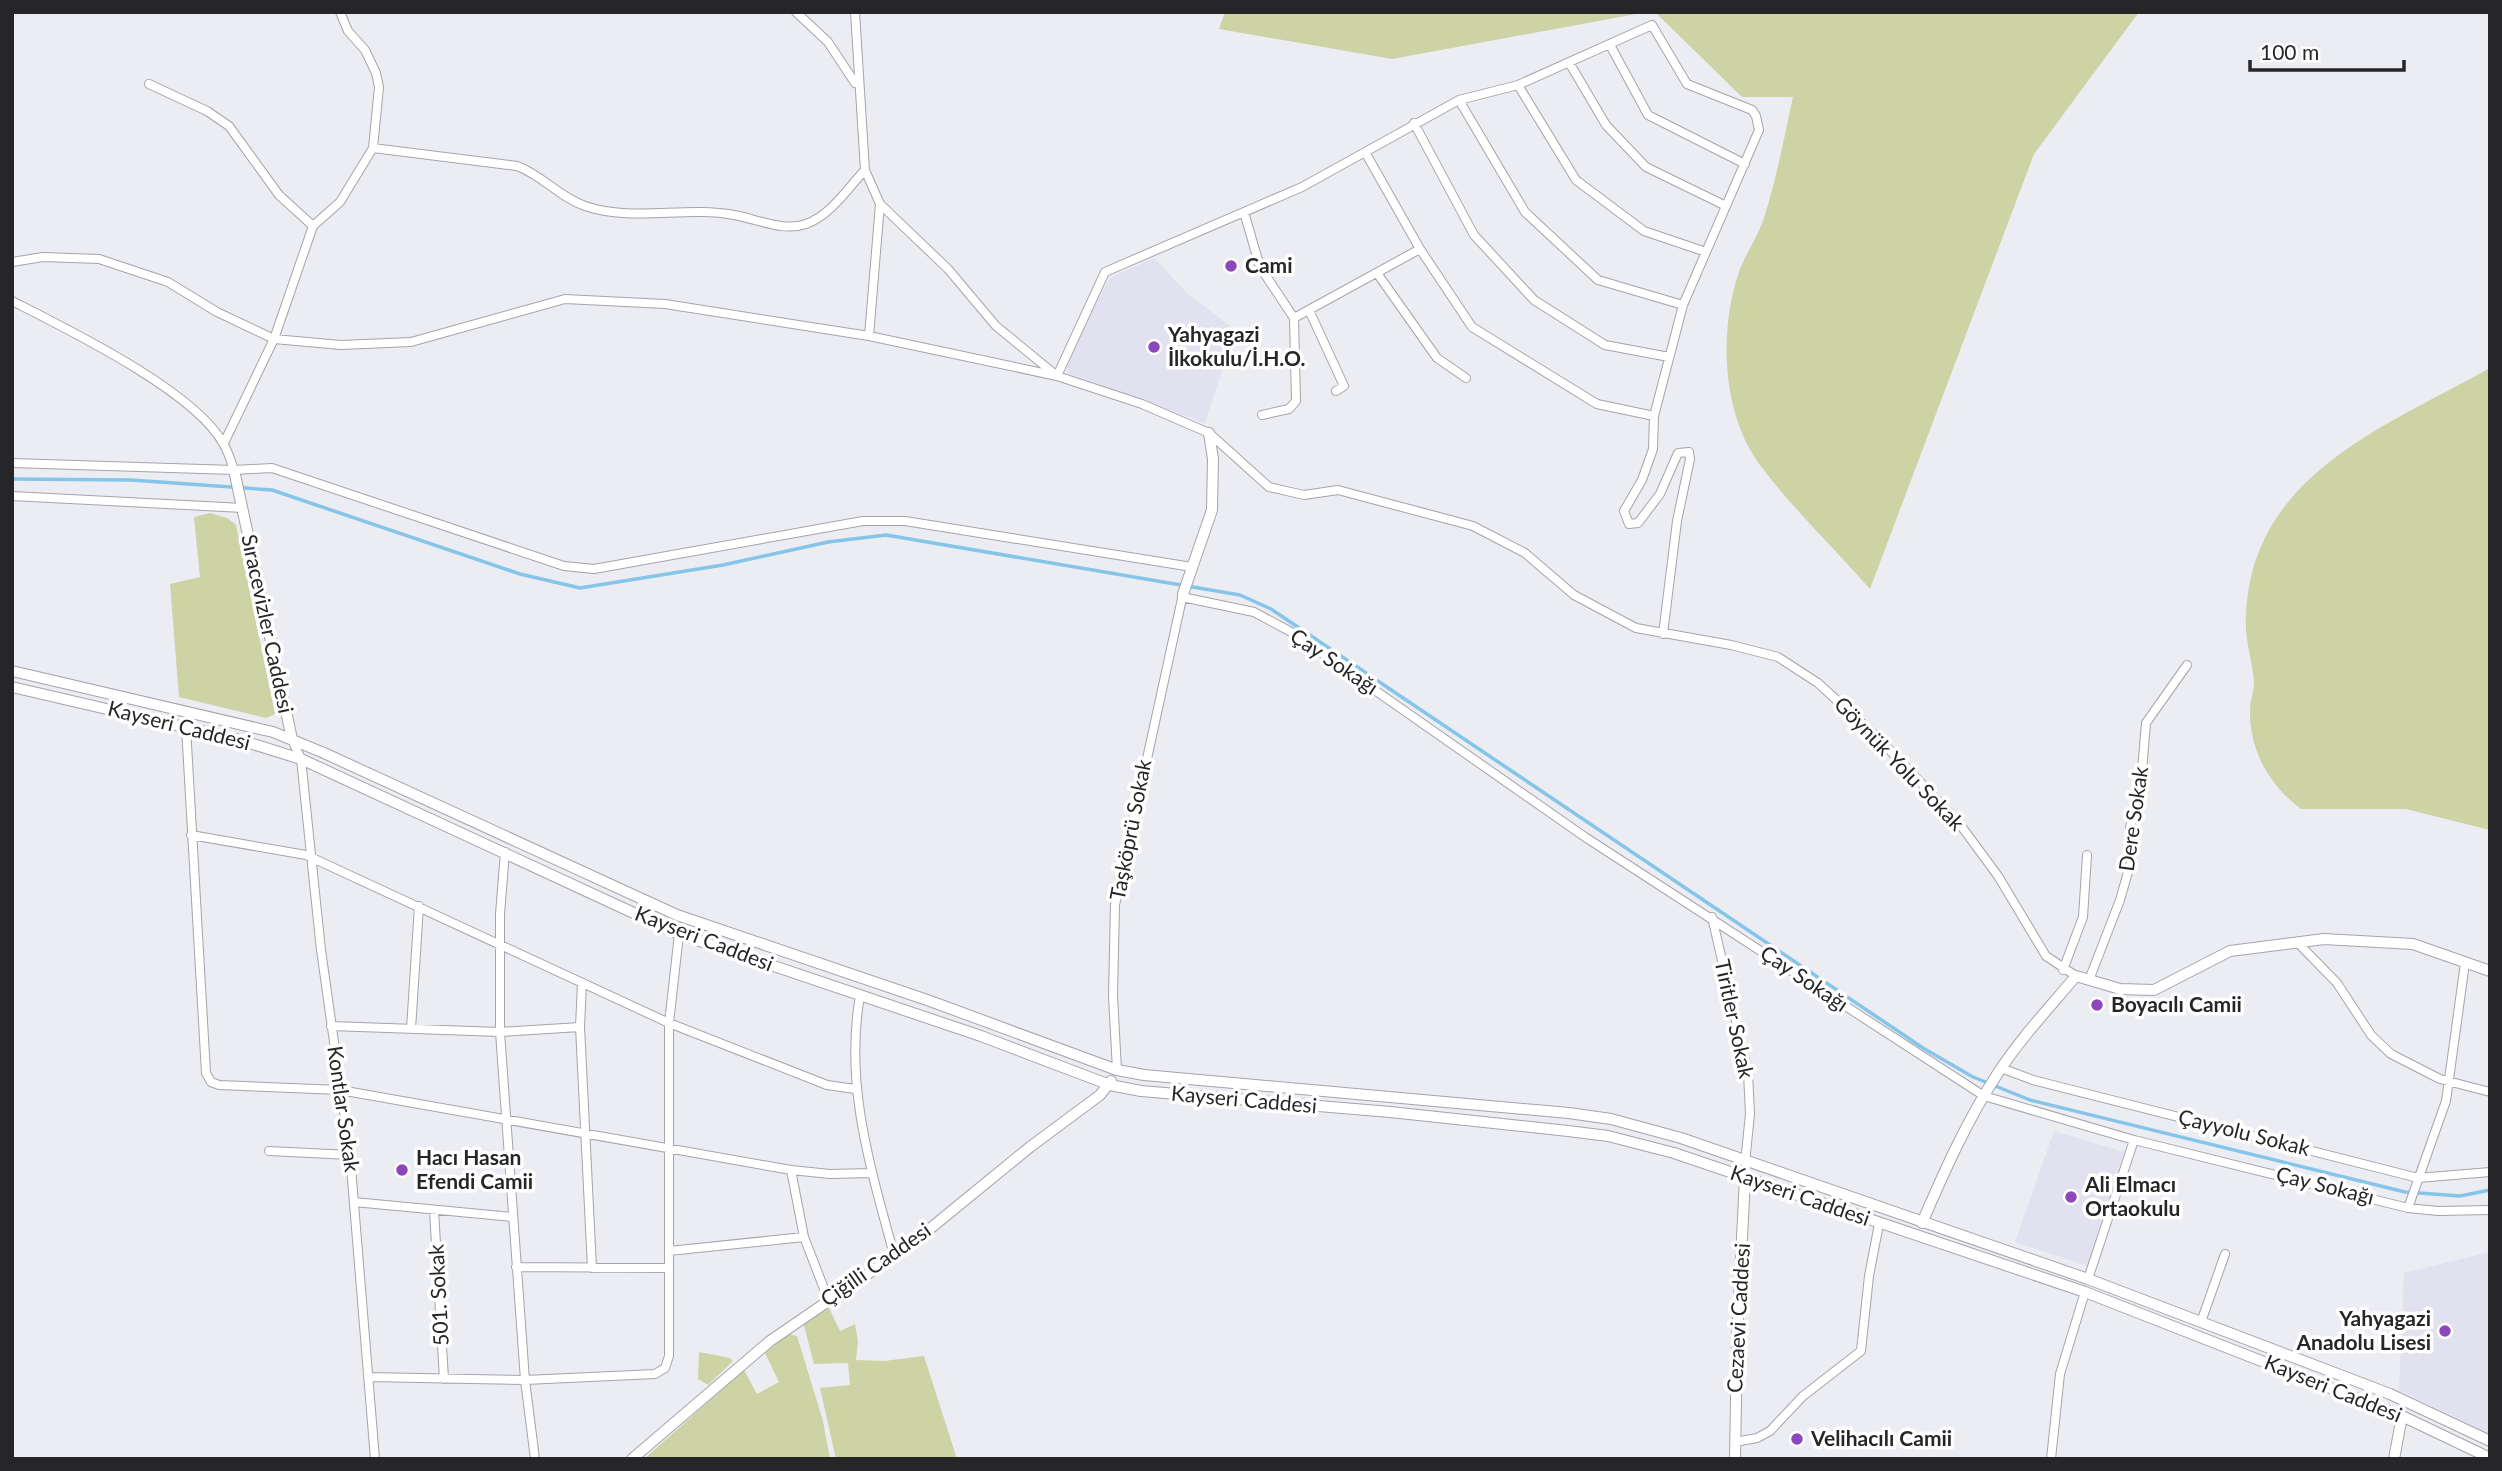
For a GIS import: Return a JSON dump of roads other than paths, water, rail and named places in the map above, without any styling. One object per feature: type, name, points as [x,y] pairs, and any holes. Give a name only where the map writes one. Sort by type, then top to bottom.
[{"type":"main road","points":[[1182,595],[1212,510],[1213,458],[1209,433]]},
{"type":"main road","name":"Sıracevizler Caddesi","points":[[234,470],[292,739]]},
{"type":"main road","name":"Kayseri Caddesi","points":[[12,671],[292,739],[677,915],[930,1001],[1117,1069],[1144,1075],[1611,1119],[1681,1138],[1745,1163],[2088,1279],[2390,1394],[2490,1441]]},
{"type":"main road","name":"Kayseri Caddesi","points":[[12,687],[186,727],[301,759],[679,933],[1110,1085],[1141,1091],[1390,1112],[1608,1136],[1745,1177],[2085,1292],[2402,1416],[2490,1458]]},
{"type":"main road","points":[[1922,1223],[1985,1094],[2000,1070],[2076,976],[2131,991],[2154,990],[2231,951],[2333,939],[2413,944],[2490,971]]},
{"type":"main road","name":"Çiğilli Caddesi","points":[[632,1459],[771,1341],[894,1255],[1110,1085],[1117,1069]]},
{"type":"main road","name":"Cezaevi Caddesi","points":[[1735,1459],[1745,1177]]},
{"type":"main road","points":[[2394,1459],[2402,1416]]},
{"type":"street","points":[[224,443],[274,339],[313,226],[340,202],[373,148],[379,87],[376,73],[365,50],[348,31],[340,12]]},
{"type":"street","points":[[796,12],[828,41],[857,85]]},
{"type":"street","points":[[855,12],[857,85],[865,170],[880,204],[948,269],[996,326],[1057,376]]},
{"type":"street","points":[[1057,376],[1105,272],[1302,187],[1459,100],[1518,85],[1653,25],[1687,83],[1752,110],[1759,130],[1683,305],[1654,416],[1653,449],[1642,480],[1625,506],[1624,516],[1629,524],[1638,523],[1660,494],[1678,453],[1685,450],[1690,456],[1677,521],[1663,634]]},
{"type":"street","points":[[1610,45],[1648,115],[1745,164]]},
{"type":"street","points":[[1570,64],[1606,125],[1646,167],[1726,206]]},
{"type":"street","points":[[149,84],[207,111],[229,127],[279,195],[313,226]]},
{"type":"street","points":[[1518,85],[1576,180],[1644,231],[1706,251]]},
{"type":"street","points":[[1459,100],[1525,212],[1598,280],[1683,305]]},
{"type":"street","points":[[1414,123],[1474,235],[1535,300],[1605,345],[1669,357]]},
{"type":"street","points":[[373,148],[517,166],[576,202],[607,211],[709,212],[787,227],[807,224],[822,215],[865,170]]},
{"type":"street","points":[[1365,152],[1420,249],[1472,327],[1597,404],[1654,416]]},
{"type":"street","points":[[869,336],[880,204]]},
{"type":"street","points":[[1244,212],[1260,267],[1294,318],[1296,401],[1289,409],[1262,415]]},
{"type":"street","points":[[1294,318],[1420,249]]},
{"type":"street","points":[[12,262],[43,257],[99,259],[168,282],[217,312],[274,339],[341,345],[411,342],[565,299],[664,304],[869,336],[1057,376]]},
{"type":"street","points":[[1377,273],[1437,358],[1466,378]]},
{"type":"street","points":[[12,301],[129,363],[199,414],[224,443],[234,470]]},
{"type":"street","points":[[1309,310],[1344,386],[1336,391]]},
{"type":"street","name":"Göynük Yolu Sokak","points":[[1057,376],[1142,404],[1209,433],[1269,487],[1304,495],[1339,490],[1473,526],[1525,553],[1574,595],[1636,628],[1731,645],[1778,657],[1818,683],[1880,739],[1959,823],[1998,876],[2046,956],[2063,970],[2076,976]]},
{"type":"street","points":[[12,463],[234,470],[272,468],[564,566],[594,569],[863,521],[905,521],[1192,566]]},
{"type":"street","points":[[12,496],[243,508]]},
{"type":"street","name":"Çay Sokağı","points":[[1182,595],[1254,612],[1293,633],[1585,837],[1985,1094],[2134,1140],[2408,1206],[2438,1211],[2490,1210]]},
{"type":"street","name":"Taşköprü Sokak","points":[[1117,1069],[1113,996],[1115,905],[1182,595]]},
{"type":"street","name":"Dere Sokak","points":[[2090,980],[2120,900],[2132,858],[2130,827],[2140,795],[2146,723],[2187,665]]},
{"type":"street","points":[[186,727],[206,1076],[219,1085],[340,1090],[791,1170],[830,1174],[872,1173]]},
{"type":"street","name":"Kontlar Sokak","points":[[292,739],[301,759],[331,1026],[350,1155],[375,1459]]},
{"type":"street","points":[[191,835],[292,851],[311,858],[668,1023],[827,1085],[855,1089]]},
{"type":"street","points":[[505,852],[499,943],[500,1032],[525,1380],[535,1459]]},
{"type":"street","points":[[2063,970],[2083,916],[2087,855]]},
{"type":"street","points":[[411,1029],[419,906]]},
{"type":"street","name":"Tiritler Sokak","points":[[1712,917],[1748,1073],[1751,1114],[1745,1163]]},
{"type":"street","points":[[368,1377],[525,1380],[655,1374],[662,1371],[669,1356],[668,1023],[679,933]]},
{"type":"street","points":[[2297,942],[2337,983],[2382,1047],[2402,1061],[2450,1082],[2490,1092]]},
{"type":"street","points":[[2408,1206],[2434,1139],[2450,1082],[2465,963]]},
{"type":"street","points":[[582,983],[580,1027],[592,1268]]},
{"type":"street","points":[[860,996],[854,1044],[855,1089],[872,1173],[894,1255]]},
{"type":"street","points":[[331,1026],[500,1032],[580,1027]]},
{"type":"street","name":"Çayyolu Sokak","points":[[2000,1070],[2418,1178],[2490,1172]]},
{"type":"street","points":[[2088,1279],[2134,1140]]},
{"type":"street","points":[[269,1151],[350,1155]]},
{"type":"street","points":[[791,1170],[804,1237],[828,1299]]},
{"type":"street","points":[[354,1202],[512,1217]]},
{"type":"street","name":"501. Sokak","points":[[434,1210],[444,1379]]},
{"type":"street","points":[[1735,1442],[1757,1438],[1770,1431],[1803,1396],[1861,1351],[1869,1276],[1879,1224]]},
{"type":"street","points":[[668,1251],[804,1237]]},
{"type":"street","points":[[2202,1322],[2225,1254]]},
{"type":"street","points":[[516,1267],[668,1268]]},
{"type":"street","points":[[2051,1459],[2060,1374],[2085,1292]]},
{"type":"waterway","points":[[12,479],[131,480],[272,490],[520,574],[580,588],[723,565],[828,542],[886,535],[1240,595],[1271,609],[1923,1048],[1973,1077],[2030,1100],[2405,1192],[2460,1196],[2490,1190]]},
{"type":"place","name":"Cami","points":[[1231,266]]},
{"type":"place","name":"Yahyagazi İlkokulu/İ.H.O.","points":[[1154,347]]},
{"type":"place","name":"Boyacılı Camii","points":[[2097,1005]]},
{"type":"place","name":"Hacı Hasan Efendi Camii","points":[[402,1170]]},
{"type":"place","name":"Ali Elmacı Ortaokulu","points":[[2071,1197]]},
{"type":"place","name":"Yahyagazi Anadolu Lisesi","points":[[2445,1331]]},
{"type":"place","name":"Velihacılı Camii","points":[[1797,1439]]}]
